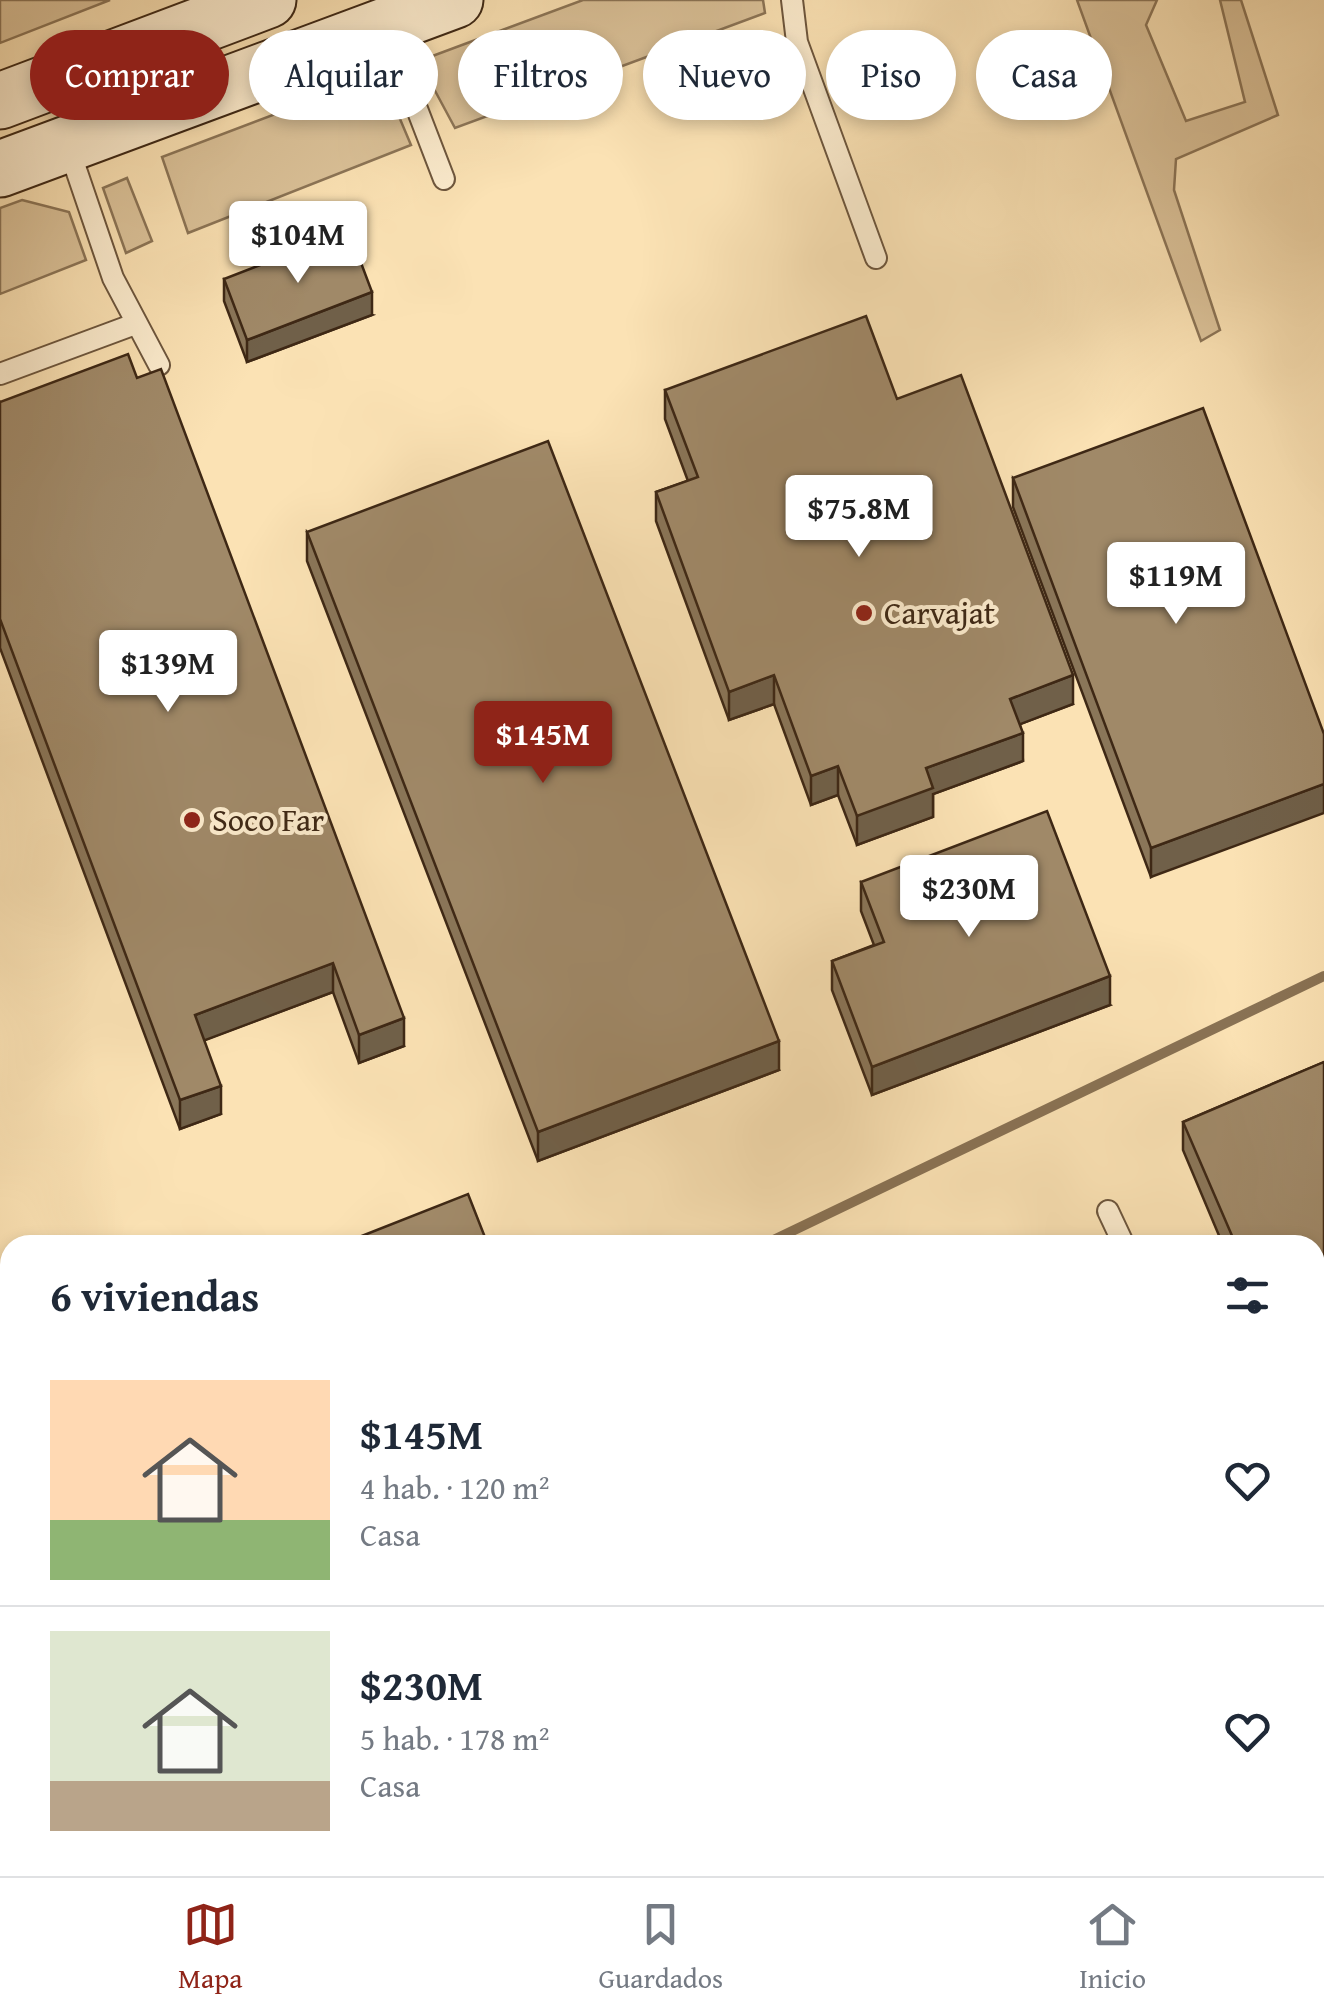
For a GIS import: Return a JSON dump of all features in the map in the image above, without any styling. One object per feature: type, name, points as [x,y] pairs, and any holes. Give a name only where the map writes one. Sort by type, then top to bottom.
[{"type":"main road","points":[[190,30],[268,0]]},
{"type":"main road","points":[[229,85],[455,0]]},
{"type":"main road","points":[[0,102],[30,91]]},
{"type":"main road","points":[[0,169],[133,120]]},
{"type":"lane","points":[[792,0],[796,42],[876,258]]},
{"type":"lane","points":[[381,28],[397,57],[444,180]]},
{"type":"lane","points":[[67,144],[113,278],[159,365]]},
{"type":"lane","points":[[0,374],[134,324]]},
{"type":"lane","points":[[1108,1211],[1119,1235]]},
{"type":"shaded area","points":[[0,0],[110,0],[30,30],[0,43]]},
{"type":"shaded area","points":[[583,0],[763,0],[765,13],[719,30],[643,30],[643,58],[623,66],[623,30],[502,30]]},
{"type":"shaded area","points":[[1077,0],[1157,0],[1146,25],[1186,121],[1245,102],[1220,0],[1241,0],[1278,115],[1176,159],[1174,190],[1220,330],[1201,341],[1112,96],[1112,30],[1088,30]]},
{"type":"shaded area","points":[[458,46],[458,120],[477,120],[455,128],[438,96],[438,54]]},
{"type":"shaded area","points":[[260,120],[400,120],[411,145],[188,233],[162,157]]},
{"type":"shaded area","points":[[127,178],[152,241],[126,253],[103,188]]},
{"type":"shaded area","points":[[22,200],[69,212],[86,260],[0,294],[0,208]]},
{"type":"building","points":[[349,231],[372,292],[247,340],[224,279]]},
{"type":"building","name":"Carvajat","points":[[866,316],[897,399],[961,375],[1073,675],[1010,699],[1023,733],[926,768],[933,788],[857,816],[838,766],[811,776],[774,675],[729,692],[656,492],[698,477],[665,390]]},
{"type":"building","name":"Soco Far","points":[[128,354],[137,378],[161,369],[404,1018],[359,1035],[333,963],[195,1015],[221,1086],[180,1100],[0,619],[0,402]]},
{"type":"building","points":[[1203,408],[1324,734],[1324,784],[1151,848],[1013,478]]},
{"type":"building","points":[[548,441],[779,1041],[538,1132],[307,532]]},
{"type":"building","points":[[1047,811],[1110,976],[872,1067],[832,961],[884,942],[861,882]]},
{"type":"building","points":[[1324,1062],[1324,1235],[1232,1235],[1183,1122]]},
{"type":"building","points":[[468,1194],[484,1235],[364,1235]]},
{"type":"waterway","points":[[784,1235],[1324,976]]},
{"type":"place","name":"Carvajat","points":[[864,613]]},
{"type":"place","name":"Soco Far","points":[[192,820]]}]
